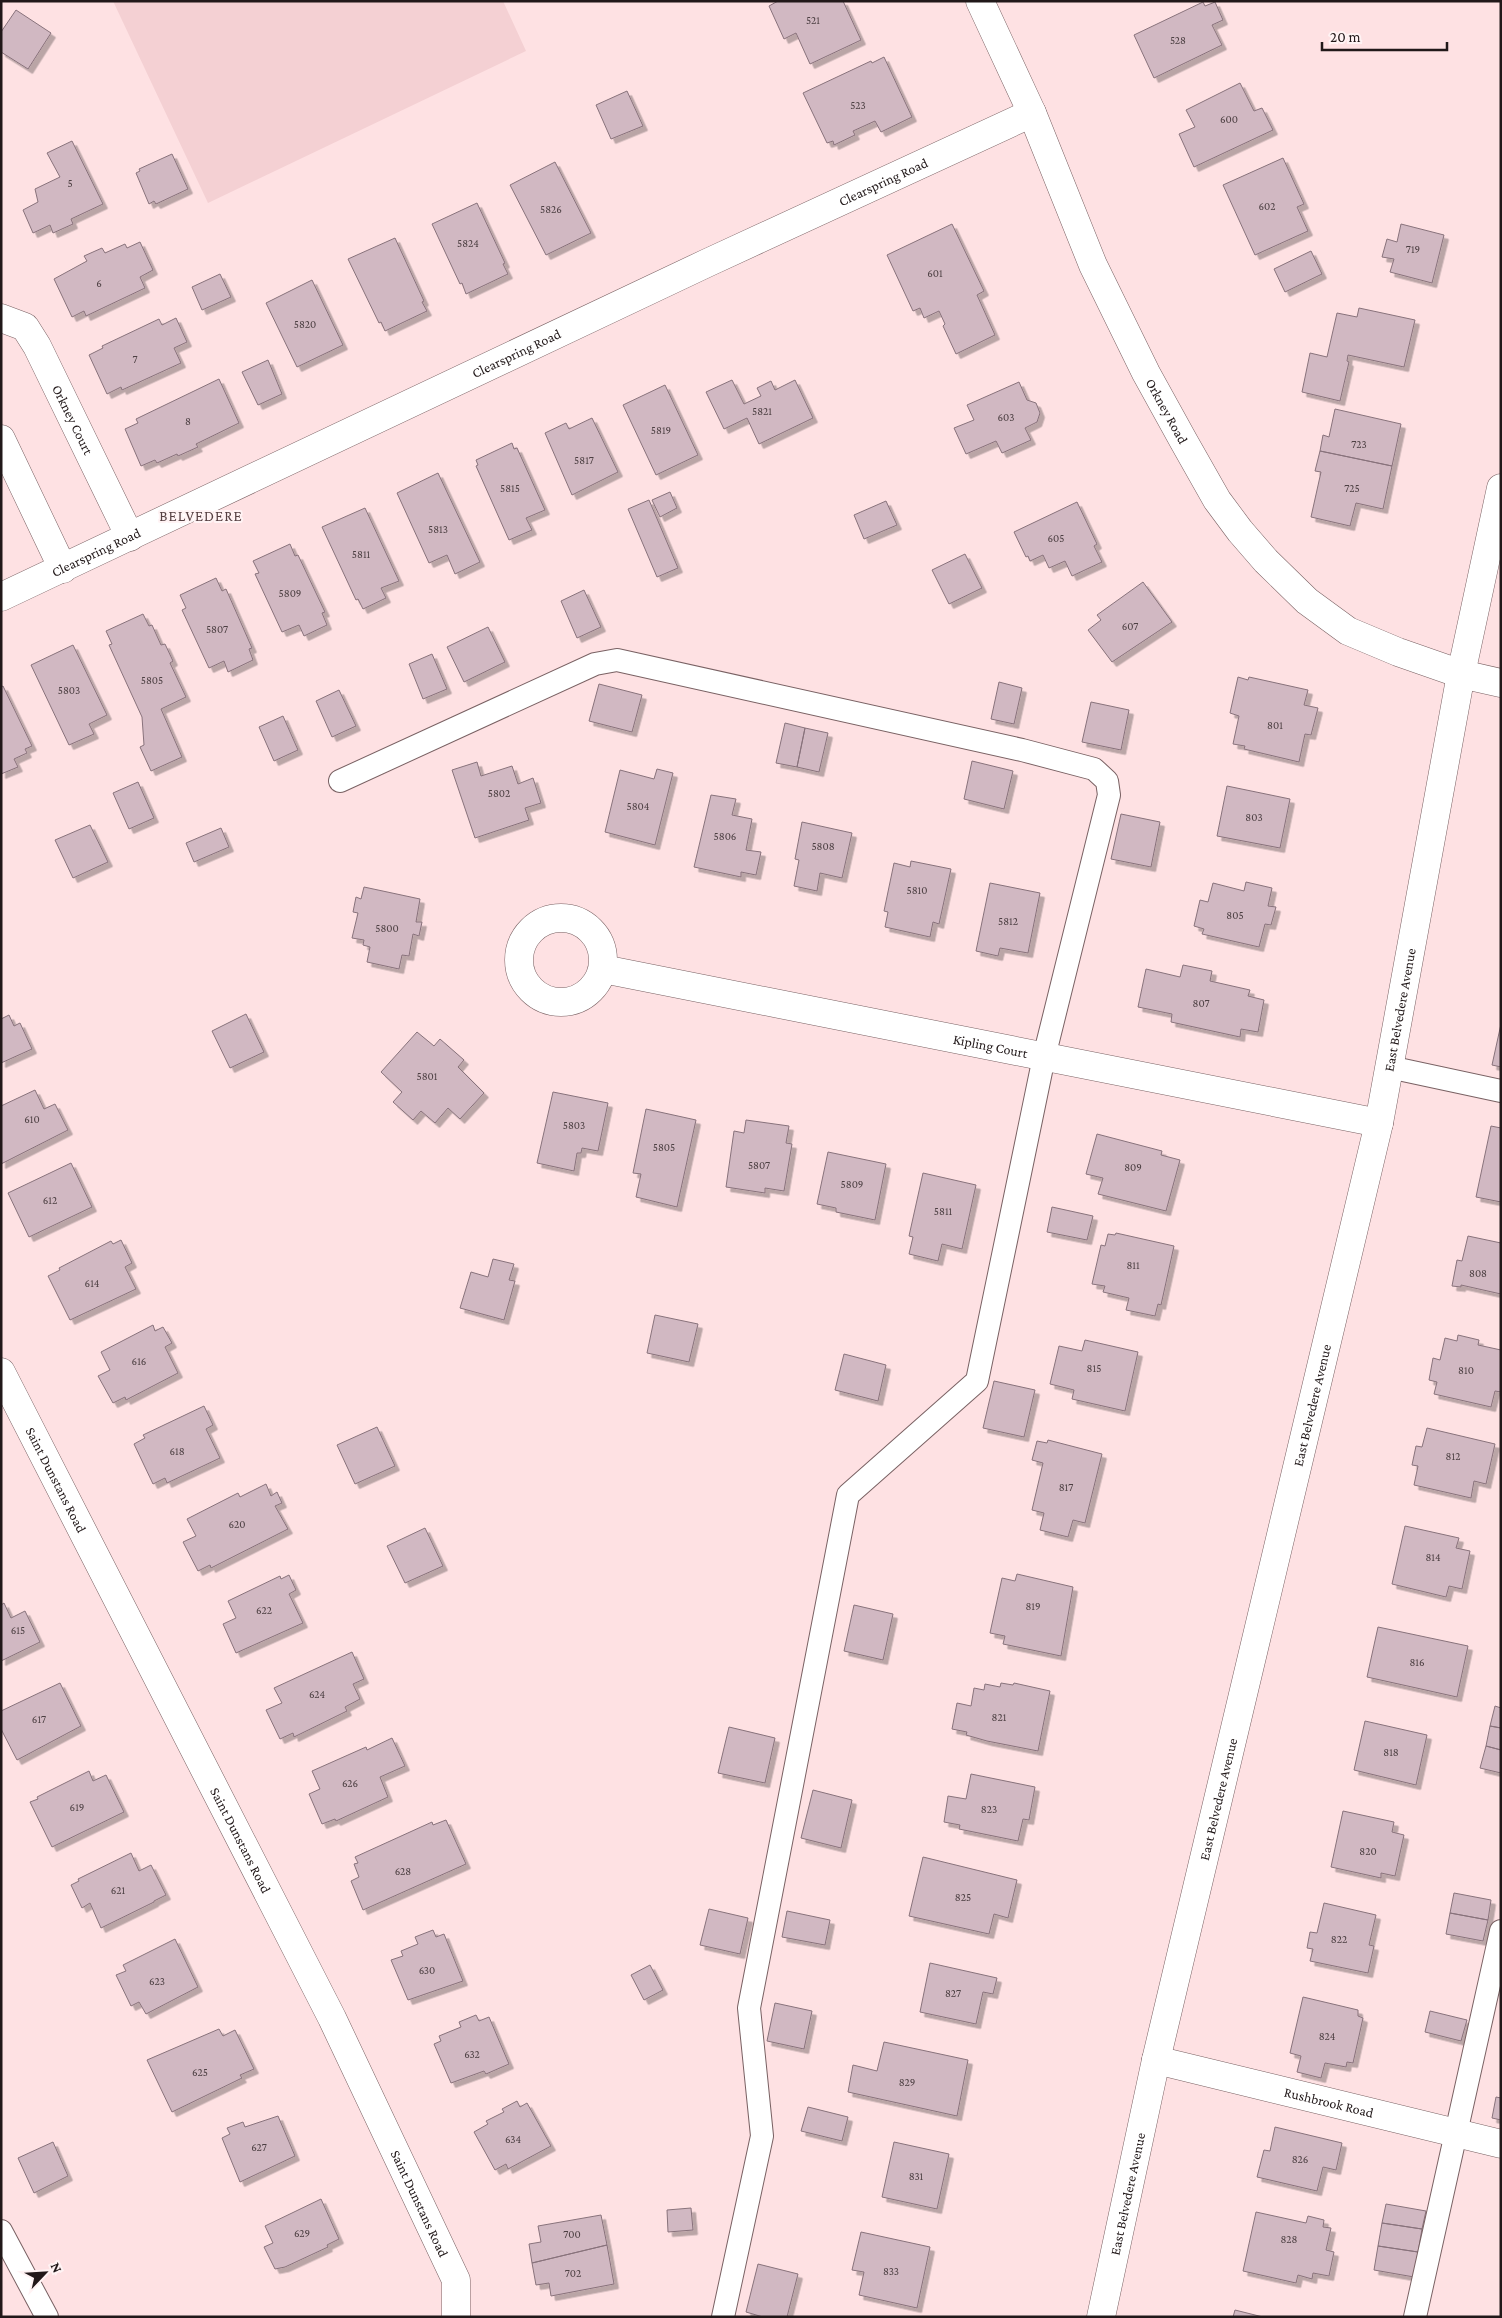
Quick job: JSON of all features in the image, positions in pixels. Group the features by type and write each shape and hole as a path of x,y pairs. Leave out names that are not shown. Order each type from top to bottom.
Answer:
{"street":[{"name":"Orkney Road","path":"980,1 1032,113 1093,265 1146,373 1217,500 1240,531 1266,561 1307,601 1348,631 1398,652 1461,674 1501,683"},
{"name":"Clearspring Road","path":"1,597 707,263 1032,113"},
{"name":"Orkney Court","path":"1,318 25,327 37,346 130,537"},
{"path":"1,439 63,569"},
{"name":"East Belvedere Avenue","path":"1100,2317 1156,2060 1379,1123 1461,674 1501,488"},
{"name":"Kipling Court","path":"603,969 1379,1123"},
{"name":"Saint Dunstans Road","path":"1,1372 332,2018 456,2280 456,2317"},
{"name":"Rushbrook Road","path":"1156,2060 1501,2144"}],"lane":[{"path":"340,781 595,664 617,660 1012,748 1094,769 1107,781 1109,795 1044,1057 976,1381 848,1495 748,2008 762,2136 724,2317"},
{"path":"1389,1067 1501,1091"},
{"path":"1415,2317 1501,1931"},
{"path":"1,2231 47,2317"}],"shaded area":[{"path":"113,1 503,1 526,51 208,203"}],"building":[{"path":"778,1 843,1 861,40 810,64 796,33 784,39 769,6"},
{"path":"1203,2 1205,6 1215,2 1223,20 1212,25 1222,45 1154,78 1134,35"},
{"path":"16,10 51,33 28,69 1,52 1,32"},
{"path":"884,57 912,117 881,132 875,121 853,131 855,135 834,145 833,141 827,143 803,93 871,61 872,63"},
{"path":"1240,83 1254,111 1262,108 1273,130 1194,167 1179,134 1195,127 1186,110"},
{"path":"627,91 643,126 611,139 596,105"},
{"path":"72,141 103,204 71,219 73,224 53,233 50,225 33,233 23,210 38,202 35,189 60,177 47,153"},
{"path":"172,154 188,189 156,204 154,201 149,204 136,173 140,171 139,169"},
{"path":"1283,158 1304,204 1297,207 1308,231 1255,255 1223,185"},
{"path":"555,162 591,233 546,255 510,185"},
{"path":"477,203 505,263 503,264 508,274 466,294 432,224"},
{"path":"952,224 984,291 977,295 995,335 956,354 943,326 945,324 939,311 924,318 920,308 913,311 887,255"},
{"path":"1401,224 1444,235 1432,283 1390,272 1394,259 1382,257 1387,239 1397,242"},
{"path":"395,238 427,311 385,331 381,322 379,323 348,259"},
{"path":"140,242 153,270 140,277 145,288 86,316 84,311 72,317 54,279 87,261 84,256 102,248 105,253 125,244 127,248"},
{"path":"1311,251 1322,274 1285,292 1274,269"},
{"path":"220,274 231,297 202,310 192,287"},
{"path":"312,280 343,345 297,367 266,303"},
{"path":"1359,308 1415,320 1404,367 1348,355 1347,361 1349,362 1340,401 1302,392 1310,353 1327,357 1337,313 1357,317"},
{"path":"176,318 187,342 174,348 181,363 122,390 121,387 107,394 89,355 103,348 102,346 159,319 162,325"},
{"path":"268,360 282,394 258,405 242,372"},
{"path":"219,379 239,423 196,444 198,447 178,456 177,454 157,463 155,460 141,466 125,429 138,423 136,419"},
{"path":"732,380 744,404 761,396 757,388 771,381 775,390 795,380 813,418 759,444 747,418 724,429 706,392"},
{"path":"1019,382 1027,400 1036,403 1040,413 1037,422 1025,428 1031,440 1002,453 996,441 966,454 954,428 974,420 967,405"},
{"path":"665,385 698,455 656,475 623,405"},
{"path":"1335,409 1401,424 1392,466 1320,451 1323,435 1329,437"},
{"path":"592,418 618,472 572,495 545,433 566,423 569,429"},
{"path":"512,443 514,449 517,448 545,510 526,518 532,530 509,540 476,466 478,465 476,460"},
{"path":"1320,451 1392,466 1383,509 1356,503 1350,526 1311,517 1321,472 1315,471"},
{"path":"438,473 480,562 455,574 447,555 429,563 397,493"},
{"path":"670,492 677,508 660,517 652,500"},
{"path":"649,500 678,568 657,577 628,509"},
{"path":"886,501 897,525 864,539 854,515"},
{"path":"1077,502 1097,544 1094,546 1102,562 1072,576 1065,561 1049,568 1043,555 1030,561 1028,556 1026,557 1014,532"},
{"path":"365,508 399,581 381,588 386,598 363,609 358,599 356,600 322,527"},
{"path":"290,544 295,556 298,555 325,612 322,613 327,625 304,636 299,625 282,632 255,574 259,573 253,561"},
{"path":"965,554 982,588 949,604 932,570"},
{"path":"216,578 222,591 226,589 252,648 249,649 253,660 228,672 224,661 209,668 182,610 186,608 180,595"},
{"path":"1143,582 1172,622 1112,662 1088,630 1101,620 1097,615"},
{"path":"584,590 601,627 577,638 561,601"},
{"path":"143,614 149,626 152,625 161,645 165,644 173,661 170,663 186,697 161,709 182,757 151,771 140,747 144,745 142,717 109,645 112,644 106,631"},
{"path":"488,627 505,662 464,682 447,647"},
{"path":"73,645 107,715 89,724 94,734 69,745 31,665"},
{"path":"432,654 447,689 423,699 409,664"},
{"path":"1238,677 1248,680 1249,677 1308,690 1304,705 1318,708 1311,735 1305,734 1299,762 1244,749 1245,746 1233,744 1239,716 1230,713"},
{"path":"999,682 1022,688 1014,724 991,719"},
{"path":"599,684 642,695 632,732 589,721"},
{"path":"3,686 32,746 25,749 27,753 14,759 18,767 1,774 1,687"},
{"path":"339,690 356,726 332,737 316,701"},
{"path":"1091,702 1129,710 1121,750 1082,742"},
{"path":"283,716 298,750 274,761 259,727"},
{"path":"785,723 805,728 797,767 776,763"},
{"path":"805,728 828,733 819,772 797,767"},
{"path":"972,761 1013,771 1004,809 964,799"},
{"path":"477,762 481,776 512,766 518,784 533,778 541,803 525,808 529,820 475,838 452,770"},
{"path":"657,769 673,773 655,845 605,832 620,770 654,779"},
{"path":"138,782 154,818 129,829 113,793"},
{"path":"1227,786 1290,799 1280,848 1217,836"},
{"path":"711,795 736,799 732,815 752,819 746,850 761,852 756,875 741,872 741,877 694,867"},
{"path":"1121,814 1160,822 1151,867 1111,859"},
{"path":"802,822 852,833 842,878 820,873 817,891 794,886 799,860 795,859"},
{"path":"90,825 108,862 73,878 55,840"},
{"path":"221,828 229,847 194,862 186,843"},
{"path":"911,861 951,869 939,924 933,922 930,937 885,927 888,912 884,911 894,863 910,867"},
{"path":"1246,882 1272,888 1268,906 1276,907 1271,925 1265,924 1259,947 1202,934 1204,929 1194,926 1200,900 1208,902 1213,883 1244,891"},
{"path":"990,883 1040,893 1028,953 1000,948 998,956 976,951"},
{"path":"364,887 420,899 416,922 422,922 419,936 413,934 409,956 402,955 399,969 367,962 370,947 363,945 364,940 352,938 358,913 353,912 356,897 361,899"},
{"path":"1183,965 1212,971 1210,981 1250,990 1248,996 1264,1000 1258,1032 1241,1029 1240,1037 1171,1022 1172,1014 1138,1007 1146,969 1180,977"},
{"path":"246,1014 264,1052 230,1068 212,1031"},
{"path":"9,1015 14,1026 20,1023 32,1049 1,1063 1,1019"},
{"path":"1501,1024 1501,1067 1492,1065"},
{"path":"417,1032 434,1046 440,1039 464,1060 458,1067 484,1093 460,1119 448,1108 435,1123 421,1111 413,1120 393,1102 402,1092 381,1072"},
{"path":"35,1090 44,1109 55,1104 68,1130 1,1164 1,1106"},
{"path":"553,1092 608,1103 598,1151 582,1148 581,1153 577,1153 574,1171 537,1163"},
{"path":"646,1109 696,1120 677,1207 636,1197 641,1174 633,1173"},
{"path":"746,1120 789,1126 786,1143 792,1144 784,1191 765,1188 765,1193 726,1187 734,1131 744,1133"},
{"path":"1491,1126 1501,1128 1501,1202 1476,1197"},
{"path":"1097,1134 1162,1151 1161,1155 1180,1160 1166,1211 1098,1194 1103,1178 1086,1174"},
{"path":"828,1152 886,1164 875,1220 836,1212 836,1208 817,1204"},
{"path":"71,1163 92,1207 29,1237 8,1193"},
{"path":"923,1173 976,1185 962,1249 942,1244 938,1261 909,1254 913,1237 909,1236"},
{"path":"1052,1207 1093,1216 1087,1240 1047,1232"},
{"path":"1116,1233 1174,1246 1161,1305 1158,1304 1155,1316 1126,1310 1129,1298 1103,1292 1105,1286 1092,1284 1101,1245 1105,1246 1108,1234 1115,1235"},
{"path":"1468,1236 1501,1243 1501,1294 1461,1285 1461,1287 1452,1286 1457,1260 1462,1261"},
{"path":"121,1240 132,1263 125,1267 136,1289 70,1320 48,1276 60,1270 59,1268 111,1241 113,1244"},
{"path":"493,1259 514,1264 509,1280 515,1281 504,1320 460,1308 471,1272 488,1277"},
{"path":"655,1315 698,1324 689,1362 647,1353"},
{"path":"153,1325 155,1331 163,1327 172,1343 165,1347 178,1373 126,1400 125,1397 113,1403 98,1376 110,1370 101,1352"},
{"path":"1458,1335 1479,1340 1478,1345 1501,1350 1501,1392 1495,1391 1491,1407 1434,1394 1437,1382 1429,1380 1433,1358 1440,1360 1445,1338 1457,1341"},
{"path":"1085,1340 1138,1352 1125,1411 1072,1399 1074,1390 1050,1384 1059,1346 1082,1351"},
{"path":"844,1354 886,1365 878,1401 835,1390"},
{"path":"994,1381 1035,1390 1024,1437 983,1428"},
{"path":"204,1406 213,1425 206,1429 220,1458 167,1483 165,1478 153,1484 134,1444 145,1438 143,1435"},
{"path":"377,1427 395,1466 355,1484 337,1445"},
{"path":"1427,1428 1495,1444 1486,1484 1474,1481 1471,1498 1414,1485 1418,1466 1412,1465 1416,1446 1422,1447"},
{"path":"1048,1440 1102,1454 1085,1523 1073,1520 1068,1537 1040,1530 1044,1513 1032,1510 1043,1463 1032,1460 1037,1441 1047,1443"},
{"path":"266,1484 271,1496 277,1492 282,1503 275,1506 288,1529 211,1568 210,1565 198,1571 183,1542 196,1536 187,1519 238,1493 240,1497"},
{"path":"1405,1526 1459,1538 1456,1548 1470,1551 1462,1589 1449,1586 1446,1597 1392,1584"},
{"path":"425,1528 443,1566 405,1583 387,1546"},
{"path":"1017,1574 1073,1587 1061,1656 1003,1644 1005,1636 990,1633 1002,1578 1015,1581"},
{"path":"289,1575 296,1590 289,1594 303,1623 236,1653 223,1624 236,1618 228,1601 280,1576 281,1579"},
{"path":"4,1603 11,1618 25,1611 40,1642 1,1661 1,1605"},
{"path":"854,1605 893,1614 883,1660 844,1651"},
{"path":"1378,1627 1468,1646 1457,1697 1367,1677"},
{"path":"352,1652 364,1679 353,1684 360,1699 345,1707 347,1711 294,1737 293,1733 280,1739 266,1710 282,1703 274,1688"},
{"path":"60,1683 81,1726 17,1760 1,1729 1,1711"},
{"path":"1001,1683 1013,1685 1014,1683 1050,1691 1038,1751 987,1741 966,1735 967,1732 952,1729 957,1703 971,1706 974,1688 984,1690 985,1684 1000,1687"},
{"path":"1495,1706 1501,1708 1501,1728 1490,1726"},
{"path":"1365,1721 1427,1735 1416,1785 1354,1770"},
{"path":"1490,1726 1501,1728 1501,1750 1486,1746"},
{"path":"729,1727 775,1738 765,1783 718,1773"},
{"path":"392,1738 405,1766 380,1777 388,1797 336,1821 335,1819 322,1824 309,1794 320,1789 312,1771 366,1747 367,1750"},
{"path":"1486,1746 1501,1750 1501,1773 1480,1768"},
{"path":"89,1771 93,1781 106,1775 124,1812 52,1847 30,1802"},
{"path":"971,1774 1035,1787 1029,1820 1023,1819 1018,1841 959,1829 960,1825 944,1822 948,1796 966,1799"},
{"path":"813,1790 852,1800 841,1848 801,1838"},
{"path":"1343,1811 1394,1822 1392,1832 1404,1835 1395,1876 1381,1873 1381,1878 1331,1867"},
{"path":"446,1820 466,1864 363,1910 351,1881 359,1877 354,1864 358,1863 355,1857 432,1822 433,1825"},
{"path":"131,1853 139,1871 151,1865 166,1895 101,1928 90,1903 82,1908 71,1885 79,1881 78,1879"},
{"path":"923,1857 1017,1880 1008,1918 994,1914 989,1934 909,1916"},
{"path":"1454,1893 1491,1900 1488,1920 1450,1913"},
{"path":"1324,1903 1376,1915 1369,1945 1374,1946 1368,1973 1310,1961 1313,1949 1307,1948 1310,1932 1317,1933"},
{"path":"709,1909 748,1918 740,1954 700,1945"},
{"path":"787,1911 830,1920 825,1945 782,1937"},
{"path":"1450,1913 1488,1920 1483,1941 1446,1934"},
{"path":"433,1930 436,1937 444,1934 463,1981 408,2000 391,1960 403,1956 401,1951 418,1944 415,1937"},
{"path":"175,1939 198,1987 146,2014 139,2002 131,2006 116,1975 126,1971 123,1965"},
{"path":"930,1963 997,1978 993,1994 983,1992 976,2024 920,2012"},
{"path":"650,1965 663,1990 644,2000 631,1975"},
{"path":"1303,1997 1358,2010 1358,2016 1363,2018 1353,2063 1347,2062 1346,2067 1325,2063 1321,2078 1297,2072 1301,2056 1290,2053"},
{"path":"775,2003 812,2011 804,2049 767,2041"},
{"path":"1430,2011 1467,2020 1461,2041 1425,2032"},
{"path":"476,2015 479,2021 489,2017 509,2064 486,2074 484,2071 451,2083 434,2044 441,2041 439,2036 461,2027 459,2022"},
{"path":"219,2029 223,2036 235,2030 254,2069 240,2075 242,2078 172,2112 147,2060"},
{"path":"884,2042 968,2060 957,2116 848,2092 853,2065 877,2071"},
{"path":"1496,2097 1501,2098 1501,2120 1492,2118"},
{"path":"517,2101 520,2107 527,2103 551,2146 508,2169 506,2164 495,2170 474,2132 488,2124 486,2121 504,2112 502,2109"},
{"path":"808,2107 848,2117 842,2141 801,2131"},
{"path":"278,2116 295,2156 240,2182 222,2138 230,2134 227,2128 243,2122 245,2127"},
{"path":"1275,2127 1342,2143 1336,2170 1323,2167 1317,2191 1257,2177 1264,2150 1270,2151"},
{"path":"53,2142 68,2176 34,2193 18,2158"},
{"path":"894,2142 949,2154 937,2209 882,2197"},
{"path":"321,2199 339,2239 327,2245 328,2247 285,2267 275,2269 264,2247 273,2243 265,2226"},
{"path":"1386,2204 1426,2211 1422,2229 1382,2223"},
{"path":"691,2208 693,2230 668,2232 667,2210"},
{"path":"1256,2212 1306,2223 1308,2216 1324,2220 1323,2227 1331,2228 1326,2250 1334,2252 1329,2276 1313,2273 1312,2279 1298,2275 1296,2283 1243,2271"},
{"path":"601,2215 607,2245 532,2263 529,2244 541,2242 538,2226"},
{"path":"1382,2223 1422,2229 1418,2252 1378,2246"},
{"path":"861,2232 930,2247 917,2308 859,2295 864,2272 852,2270"},
{"path":"607,2245 614,2284 551,2296 549,2283 536,2285 532,2263"},
{"path":"1378,2246 1418,2252 1414,2277 1374,2270"},
{"path":"758,2264 798,2274 787,2317 763,2317 746,2312"},
{"path":"1235,2310 1263,2317 1233,2317"}],"district":[{"name":"BELVEDERE","path":"201,516"}]}
